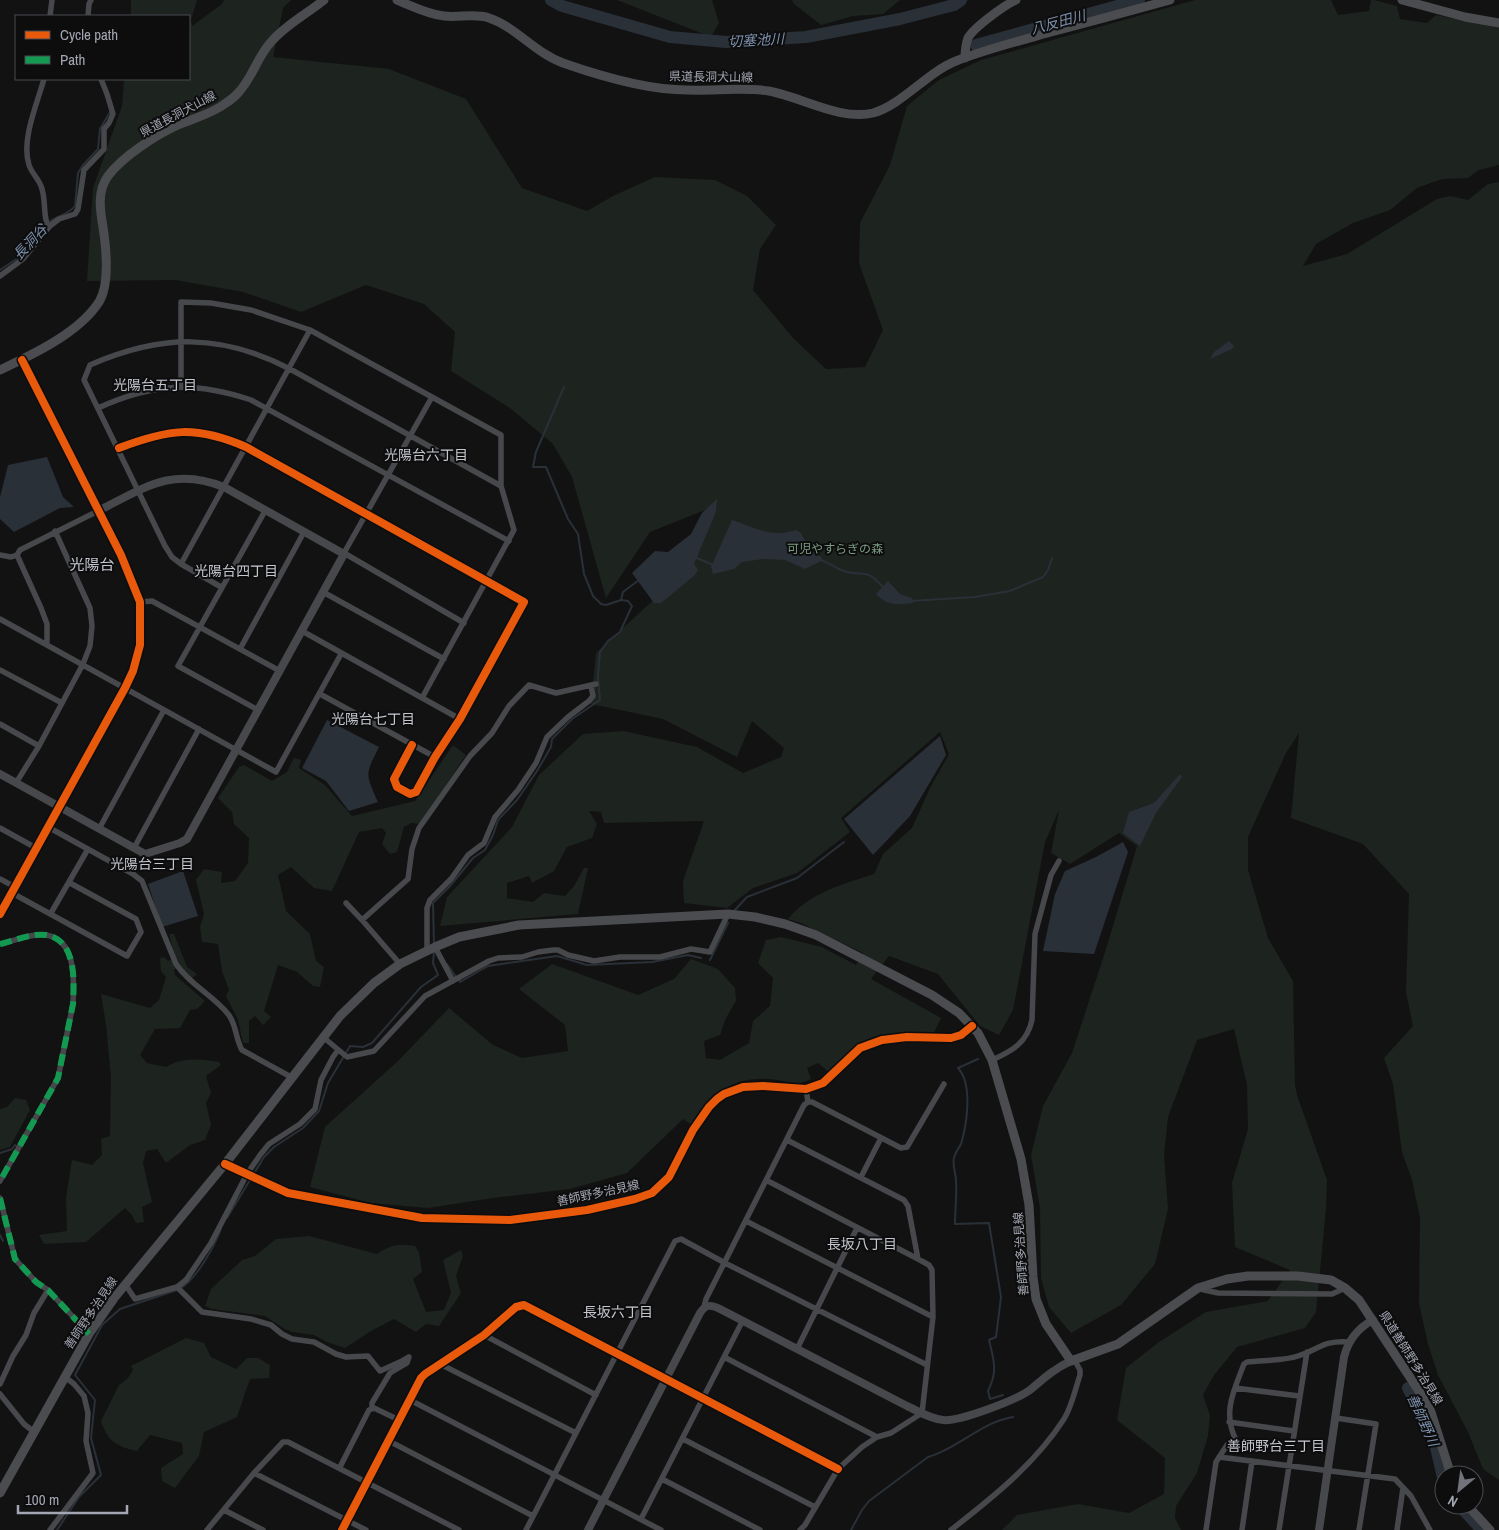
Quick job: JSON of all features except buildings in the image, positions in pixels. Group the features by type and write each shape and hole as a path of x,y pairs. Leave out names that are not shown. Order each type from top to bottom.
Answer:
{"main road":[{"name":"県道長洞犬山線","path":"0,370 22,360 82,322 99,302 105,282 106,256 100,199 104,183 109,175 120,163 165,132 213,111 237,94 244,87 270,43 324,0"},
{"name":"県道長洞犬山線","path":"397,0 438,15 490,18 555,60 606,76 670,89 749,88 769,91 844,113 855,114 872,113 881,110 899,99 931,74 965,58 1014,42 1170,0"},
{"path":"965,58 968,38 972,33 1001,9 1016,0"},
{"path":"1402,0 1465,17 1499,23"},
{"name":"善師野多治見線","path":"0,1493 89,1334 125,1284 225,1164 340,1016 374,983 400,964 459,937 476,932 519,925 728,914 755,917 785,924 816,935 932,995 959,1013 972,1026 992,1060 1021,1159 1030,1206 1033,1277 1036,1299 1046,1324 1072,1360"},
{"name":"県道善師野多治見線","path":"1198,1288 1226,1279 1248,1276 1319,1278 1331,1280 1345,1288 1359,1300 1373,1320 1431,1412 1448,1465"},
{"path":"1072,1360 1118,1344 1198,1288"},
{"path":"1476,1515 1490,1530"}],"street":[{"path":"50,15 52,0"},
{"path":"88,15 91,0"},
{"path":"44,80 28,136 27,148 30,167 42,188 45,220 48,227"},
{"path":"0,276 23,259 48,227 59,219 75,214 78,209 84,170 104,148 104,129 113,114 100,80"},
{"path":"182,386 181,302 211,303 250,310 310,330 501,435 501,486 514,530 422,698"},
{"path":"181,564 310,330"},
{"path":"221,588 181,564 172,557 165,546 119,448 84,380 90,365 114,354 146,346 182,341 238,348 267,357 290,369 501,486"},
{"path":"0,914 125,688 140,645 140,602 121,555 22,360"},
{"path":"98,408 116,400 159,388 182,386 225,391 251,400 509,541"},
{"path":"0,774 145,854 187,839 432,397"},
{"path":"119,448 149,436 171,432 204,432 229,440 246,447 524,602 460,719 435,757 416,792 410,794 397,787 394,779 412,745"},
{"path":"0,555 11,557 17,555 20,550 55,532 168,479 185,478 209,481 224,487 344,553 464,624"},
{"path":"258,710 178,666 265,511"},
{"path":"16,783 39,746 83,664 90,646 92,626 90,608 55,532"},
{"path":"240,649 304,532"},
{"path":"17,555 47,624 46,644"},
{"path":"323,592 444,660"},
{"path":"140,602 152,601 280,671"},
{"path":"0,619 276,772 341,654"},
{"path":"302,631 460,719"},
{"path":"0,670 62,703"},
{"path":"362,920 408,880 412,849 420,828 470,756 492,733 509,706 528,685 556,693 594,685 593,696 589,701 568,717 547,737 536,762 518,790 495,818 484,843 468,855 450,879 430,900 427,908 433,950 453,980"},
{"path":"320,694 435,757"},
{"path":"99,829 164,710"},
{"path":"0,724 39,746"},
{"path":"134,848 199,729"},
{"path":"48,827 133,874 142,881 176,964 183,975 227,1012 235,1024 242,1050 291,1077"},
{"path":"0,828 36,848"},
{"path":"51,913 88,849"},
{"path":"992,1060 1019,1046 1030,1029 1032,1020 1035,934 1051,875 1059,861"},
{"path":"0,879 13,890 127,956 141,932 136,919 70,883"},
{"path":"346,903 400,964"},
{"path":"323,1037 347,1057 374,1051 425,996 490,961 522,957 552,950 558,950 568,955 594,961 620,957 660,958 691,949 710,952 728,914"},
{"path":"0,944 35,935 46,935 56,938 67,950 72,960 73,1004 58,1078 19,1144 0,1181"},
{"path":"808,1102 806,1089 823,1082 860,1048 882,1040 907,1037 951,1038 961,1035 972,1026"},
{"path":"125,1284 135,1299 177,1287 186,1280 208,1249 247,1174 269,1144 300,1124 312,1113 322,1080 332,1057 340,1051"},
{"path":"808,1102 812,1102 900,1148 907,1147 944,1084"},
{"name":"善師野多治見線","path":"225,1164 288,1193 422,1218 510,1220 587,1210 635,1199 652,1193 669,1177 693,1130 710,1107 724,1094 743,1088 763,1086 806,1089"},
{"path":"588,1530 704,1307 706,1299 804,1105 808,1102"},
{"path":"861,1178 881,1138"},
{"path":"787,1140 904,1200 908,1206 918,1259"},
{"path":"766,1180 929,1265 932,1270 933,1317 922,1413"},
{"path":"0,1198 15,1259 36,1282 48,1290 89,1334"},
{"path":"746,1221 933,1317"},
{"path":"797,1349 857,1228"},
{"path":"526,1530 618,1355 675,1241 681,1239 927,1365"},
{"path":"177,1287 202,1312 251,1319 271,1325 292,1339 314,1342 336,1354 346,1357 368,1356 380,1371 409,1356 407,1363 390,1373 372,1403 372,1409"},
{"path":"1198,1288 1218,1294 1332,1294 1345,1288"},
{"path":"0,1384 12,1356 26,1334 34,1314 48,1290"},
{"path":"704,1307 712,1305 938,1420 946,1420 1001,1404 1020,1396 1060,1366 1072,1360 1080,1370 1080,1375 1064,1418 1026,1465 1006,1486 951,1530"},
{"path":"342,1530 425,1374 484,1336 516,1307 524,1306 838,1469"},
{"path":"641,1519 743,1320"},
{"path":"1319,1530 1344,1357 1353,1336 1373,1320"},
{"path":"484,1336 596,1395"},
{"path":"1206,1530 1216,1462 1227,1445 1236,1440 1229,1428 1230,1408 1244,1364 1297,1356 1322,1344 1337,1341 1349,1342"},
{"path":"1280,1530 1307,1352"},
{"path":"724,1357 877,1437"},
{"path":"440,1364 576,1433"},
{"path":"50,1530 93,1473 86,1441 88,1413 84,1396 65,1377"},
{"path":"1235,1388 1299,1396"},
{"path":"0,1394 24,1424 34,1432"},
{"path":"410,1400 641,1519 649,1527 661,1530"},
{"path":"340,1467 369,1410 374,1408 399,1420"},
{"path":"800,1530 805,1526 838,1469 862,1447 877,1437 891,1433 922,1413"},
{"path":"1336,1418 1376,1424 1359,1530"},
{"path":"1229,1422 1294,1431"},
{"path":"683,1439 815,1507"},
{"path":"389,1441 534,1516"},
{"path":"207,1530 283,1442 288,1442 340,1467 459,1530"},
{"path":"1219,1457 1395,1479 1411,1496 1430,1530"},
{"path":"1242,1530 1252,1461"},
{"path":"254,1474 366,1530"},
{"path":"662,1479 760,1530"},
{"path":"1397,1530 1403,1488"},
{"path":"224,1510 263,1530"}],"green space":[{"name":"可児やすらぎの森","path":"131,0 197,0 191,20 192,26 222,4 224,0 291,0 283,8 273,57 389,69 466,99 522,188 587,211 613,196 655,177 715,180 747,196 776,225 760,249 753,290 794,339 826,369 865,367 883,330 859,263 860,223 890,165 907,106 939,80 981,60 1195,0 1331,0 1338,15 1369,11 1371,0 1374,0 1397,6 1400,19 1427,23 1436,15 1499,28 1499,165 1479,170 1468,178 1442,179 1417,188 1390,210 1353,223 1316,244 1303,266 1347,254 1437,199 1450,196 1468,200 1488,184 1499,182 1499,1480 1484,1470 1484,1465 1481,1465 1468,1432 1438,1375 1428,1344 1419,1303 1420,1218 1412,1180 1402,1152 1393,1084 1384,1058 1413,1026 1406,992 1409,894 1363,844 1291,818 1299,733 1286,753 1248,837 1248,870 1268,938 1293,981 1295,1085 1327,1180 1316,1312 1305,1328 1237,1347 1214,1375 1203,1395 1210,1416 1208,1436 1197,1473 1176,1506 1175,1518 1181,1530 1002,1530 1017,1515 1078,1504 1129,1513 1164,1494 1165,1458 1117,1420 1126,1368 1159,1342 1206,1312 1268,1301 1290,1270 1235,1247 1232,1183 1248,1129 1247,1085 1234,1029 1197,1040 1168,1117 1164,1155 1168,1209 1155,1264 1121,1305 1071,1333 1049,1307 1041,1278 1040,1208 1031,1155 1043,1106 1072,1053 1137,846 1119,833 1070,864 1051,853 1059,810 1045,842 1013,1010 999,1035 980,1026 938,974 889,956 871,979 941,1018 933,1035 894,1034 865,1040 846,1054 829,1072 818,1063 807,1068 811,1079 803,1082 795,1083 763,1079 738,1083 718,1094 700,1113 692,1125 683,1119 627,1173 570,1189 428,1208 371,1203 310,1187 325,1127 398,1061 449,1008 493,1045 522,1058 568,1051 565,1025 519,989 552,964 638,995 674,979 691,959 718,969 735,988 736,1001 726,1018 720,1035 704,1041 706,1058 720,1060 749,1043 753,1021 770,1006 773,978 758,963 766,940 781,937 822,947 856,965 863,953 801,923 788,919 806,902 827,890 874,874 883,854 912,828 930,788 949,754 940,732 841,818 850,832 797,873 753,888 727,908 684,903 683,881 704,821 604,823 601,812 589,811 597,824 592,838 567,847 554,871 532,883 529,876 507,883 507,898 533,902 544,893 565,896 574,886 584,868 588,868 578,914 440,926 447,897 512,827 539,775 583,734 623,731 697,747 743,773 781,757 784,748 752,721 737,757 663,719 591,704 596,653 688,568 699,518 705,510 650,532 606,598 572,477 553,444 510,408 451,371 455,332 424,304 366,285 301,312 243,292 175,280 87,281 93,188 122,106 124,80 190,80 190,15 131,15"},
{"path":"617,0 712,0 719,23 711,37"},
{"path":"792,0 900,0 883,14 853,16 821,25 794,4"},
{"path":"453,745 466,755 420,824 411,823 404,827 397,852 390,854 382,844 386,833 382,828 359,832 332,891 314,888 291,867 278,875 286,911 310,934 316,961 324,967 320,987 313,986 297,972 278,965 264,1011 271,1017 263,1025 255,1016 249,1021 249,1043 243,1043 238,1020 226,996 229,990 222,971 218,944 202,942 200,927 204,914 196,880 204,869 222,872 221,883 235,881 248,863 249,838 234,824 232,812 218,798 239,767 244,765 272,781 287,772 294,758 301,760 299,768 325,785 352,816 415,801"},
{"path":"169,934 174,934 187,967 197,974 191,979 179,967 174,970 175,975 205,1001 197,1009 190,1010 180,1028 155,1029 140,1055 147,1063 166,1067 185,1060 219,1062 221,1065 206,1076 211,1093 206,1103 211,1125 205,1140 190,1145 166,1163 157,1149 146,1151 143,1163 152,1202 142,1207 144,1222 136,1223 132,1215 125,1208 86,1242 44,1244 39,1235 67,1231 66,1197 72,1160 92,1165 102,1155 101,1139 110,1136 111,1077 101,994 150,1008 159,1000 166,977 161,971 160,958 164,957 168,961 175,958"},
{"path":"15,1098 26,1100 30,1110 10,1147 0,1150 0,1109 7,1107"},
{"path":"309,1236 377,1254 386,1248 395,1246 415,1246 419,1252 422,1272 413,1279 426,1312 444,1310 451,1293 443,1260 461,1250 463,1256 456,1276 461,1293 439,1326 426,1324 416,1332 394,1319 345,1348 314,1335 292,1332 265,1316 212,1309 205,1306 211,1289 242,1260 255,1256 276,1239"},
{"path":"186,1338 204,1343 211,1357 236,1369 247,1358 258,1358 270,1365 269,1378 250,1379 237,1417 204,1432 199,1456 175,1488 162,1481 161,1468 183,1454 182,1443 150,1435 137,1451 114,1442 107,1434 101,1421 119,1385 128,1378 133,1370 131,1366"}],"shaded area":[{"path":"1229,341 1234,346 1232,349 1210,359 1214,352"},
{"path":"47,457 63,497 74,507 60,508 14,532 0,519 0,497 8,465"},
{"path":"717,499 716,512 694,564 698,570 695,575 661,603 654,603 632,573 655,551 668,552 691,534 702,513"},
{"path":"732,520 756,529 771,532 779,533 796,530 801,533 810,550 823,560 805,569 785,560 763,559 742,562 734,569 713,574 711,567"},
{"path":"888,581 900,594 912,598 913,603 893,604 880,598 876,594"},
{"path":"327,720 379,747 368,774 378,802 349,811 326,781 302,768"},
{"path":"940,736 946,755 910,816 873,855 844,819"},
{"path":"1180,774 1182,777 1156,813 1140,846 1123,833 1129,812 1154,803"},
{"path":"1123,842 1128,852 1094,954 1043,951 1055,894 1065,871"},
{"path":"183,871 198,916 162,927 148,884"}],"waterway":[{"name":"切塞池川","path":"551,0 562,6 670,37 726,42 806,37 900,19 954,5 961,0"},
{"name":"八反田川","path":"976,45 1139,0"},
{"name":"長洞谷","path":"49,222 70,211 75,206 78,173 98,149 100,129 110,112"},
{"name":"長洞谷","path":"0,270 18,258 45,224"},
{"path":"434,944 433,903 473,858 485,850 498,820 517,800 537,771 551,747 552,739 572,719 600,700 598,676 600,652 608,641 620,632 632,606 628,601 621,600 606,605 601,604 593,596 584,574 578,534 568,519 546,467 533,467 536,452 564,387"},
{"path":"694,559 697,558 713,565"},
{"path":"910,601 975,597 1010,591 1043,577 1048,570 1052,558"},
{"path":"821,560 844,571 870,575 883,587"},
{"path":"621,600 623,592 639,580"},
{"path":"734,911 747,897 797,878 844,842"},
{"path":"710,960 728,923"},
{"path":"227,1218 264,1157 274,1147 303,1128 319,1111 328,1083 350,1046 363,1047 372,1043 421,987 438,975 433,963 434,951"},
{"path":"459,980 460,982 488,966 557,956 587,965 652,962 688,955 701,958"},
{"path":"447,964 456,977"},
{"path":"978,1059 958,1068 966,1084 967,1115 961,1144 954,1160 956,1178 955,1224 989,1223 1001,1297 996,1337 989,1340 994,1360 994,1372 988,1391 990,1399 1003,1395"},
{"path":"0,1153 12,1149 15,1145 18,1147"},
{"path":"181,1288 199,1270 221,1229"},
{"path":"0,1235 3,1241"},
{"path":"57,1530 79,1497 101,1475 91,1438 95,1400 75,1375 102,1325 120,1309 177,1290"},
{"name":"善師野川","path":"1408,1388 1434,1439 1440,1465"},
{"path":"851,1530 869,1501 928,1457 950,1448 980,1429 1013,1417"},
{"name":"善師野川","path":"1468,1515 1482,1530"}],"marked path":[{"path":"0,944 34,935 46,935 56,938 63,945 72,963 74,984 73,1004 58,1078 0,1181"},
{"path":"0,1198 15,1259 36,1282 48,1290 89,1334"}],"cycle path":[{"path":"0,914 125,688 133,671 140,645 140,602 121,555 22,360"},
{"path":"119,448 153,437 182,432 212,435 228,440 246,447 524,602 460,719 435,757 416,792 410,794 397,787 394,779 412,745"},
{"path":"225,1164 288,1193 422,1218 510,1220 587,1210 635,1199 652,1193 669,1177 693,1130 709,1107 724,1094 743,1087 763,1086 806,1089 823,1083 860,1048 882,1040 907,1037 951,1038 961,1035 972,1026"},
{"path":"342,1530 421,1378 484,1335 516,1307 524,1305 838,1469"}],"district":[{"name":"光陽台五丁目","path":"155,385"},
{"name":"光陽台六丁目","path":"426,455"},
{"name":"光陽台","path":"92,565"},
{"name":"光陽台四丁目","path":"236,571"},
{"name":"光陽台七丁目","path":"373,719"},
{"name":"光陽台三丁目","path":"152,864"},
{"name":"長坂八丁目","path":"862,1244"},
{"name":"長坂六丁目","path":"618,1312"},
{"name":"善師野台三丁目","path":"1276,1446"}]}
